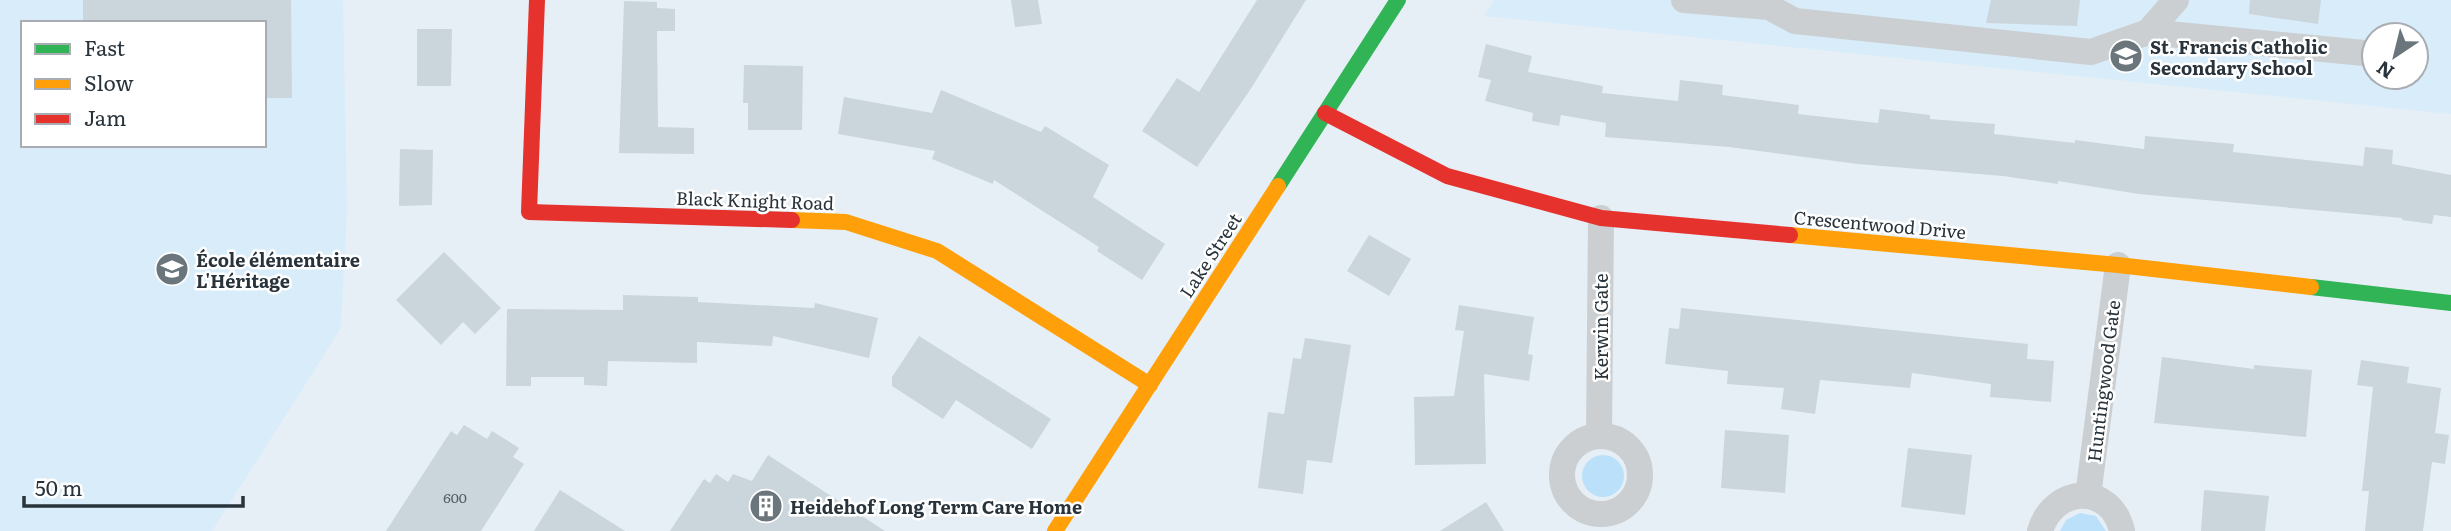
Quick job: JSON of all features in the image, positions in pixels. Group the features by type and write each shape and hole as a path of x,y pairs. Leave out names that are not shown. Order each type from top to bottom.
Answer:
{"street":[{"name":"Black Knight Road","path":"537,0 529,212 846,222 937,251 1150,385"},
{"name":"Lake Street","path":"1055,531 1398,0"},
{"path":"1684,0 1769,4 1795,21 2091,52 2148,32 2360,53"},
{"path":"2148,32 2176,0"},
{"name":"Crescentwood Drive","path":"1325,113 1447,176 1601,218 2118,265 2451,303"},
{"name":"Kerwin Gate","path":"1599,436 1601,218"},
{"name":"Huntingwood Gate","path":"2088,496 2118,265"},
{"path":"2040,531 2052,508 2062,500 2088,496 2101,500 2112,509 2122,531"}],"shaded area":[{"name":"École élémentaire L'Héritage","path":"0,0 343,0 347,209 341,328 212,531 0,531"},
{"name":"St. Francis Catholic Secondary School","path":"1494,0 2451,0 2451,114 1484,16"},
{"path":"1603,455 1618,461 1624,476 1618,491 1603,497 1588,491 1582,476 1588,461"},
{"path":"2080,513 2096,516 2106,531 2060,531 2066,520"}],"building":[{"path":"83,0 291,0 292,98 266,98 266,21 83,21"},
{"path":"1011,0 1038,0 1042,24 1015,27"},
{"path":"1257,0 1306,0 1250,90 1197,167 1142,131 1177,78 1199,92"},
{"path":"1991,0 2080,0 2077,26 1986,23"},
{"path":"2250,0 2321,0 2318,24 2249,14"},
{"path":"624,1 657,2 657,8 675,9 675,31 657,31 658,127 694,128 694,154 619,153"},
{"path":"417,29 452,29 451,86 417,86"},
{"path":"1486,44 1532,56 1528,72 1603,86 1602,93 1678,101 1680,80 1723,85 1722,95 1799,105 1798,114 1878,123 1880,109 1930,115 1930,119 1995,124 1994,134 2075,143 2075,140 2144,149 2145,136 2234,144 2233,152 2363,166 2365,147 2393,150 2392,164 2451,175 2451,217 2434,215 2432,224 2402,218 2139,194 2058,181 2058,184 2003,176 1858,164 1729,147 1605,137 1606,123 1561,115 1559,126 1532,121 1533,113 1485,101 1491,80 1478,77"},
{"path":"744,65 803,66 802,130 748,130 748,103 743,103"},
{"path":"941,90 1041,132 1045,126 1109,165 1093,197 1165,244 1142,280 1097,251 1099,247 994,180 993,184 932,159 935,151 838,134 844,97 932,113"},
{"path":"400,149 433,150 432,205 399,206"},
{"path":"1369,235 1411,259 1389,296 1347,271"},
{"path":"444,252 501,308 475,334 463,322 441,345 396,300"},
{"path":"623,295 698,297 698,302 814,308 815,303 878,318 869,358 773,336 772,346 697,342 697,363 608,361 607,386 584,385 584,377 531,377 531,386 506,386 507,309 623,310"},
{"path":"1459,305 1534,317 1528,354 1533,355 1529,381 1484,374 1486,464 1415,465 1414,397 1454,396 1464,331 1455,330"},
{"path":"1681,308 2028,344 2027,359 2054,361 2051,402 1990,397 1991,384 1912,373 1910,388 1820,380 1815,414 1781,409 1784,388 1727,384 1728,371 1665,364 1669,328 1679,329"},
{"path":"919,336 1051,419 1032,449 956,400 943,419 892,386 892,377"},
{"path":"1305,338 1351,345 1332,463 1307,460 1303,494 1258,488 1268,412 1284,414 1293,358 1301,359"},
{"path":"2162,357 2254,369 2254,365 2312,370 2306,437 2154,423"},
{"path":"2361,360 2409,367 2407,383 2441,388 2435,433 2449,435 2445,464 2432,462 2423,531 2365,531 2369,491 2362,491 2373,387 2357,385"},
{"path":"464,425 487,439 492,431 519,448 513,457 524,464 481,531 386,531 451,431 457,435"},
{"path":"1725,430 1789,435 1785,493 1721,488"},
{"path":"1908,448 1972,455 1965,515 1901,507"},
{"name":"Heidehof Long Term Care Home","path":"768,455 885,531 670,531 704,479 710,483 716,474 728,482 733,474 752,481"},
{"path":"560,490 625,531 534,531"},
{"path":"2204,490 2269,496 2265,531 2201,531"},
{"path":"1486,502 1504,531 1440,531"}],"traffic: fast":[{"path":"1278,186 1398,0"},
{"path":"2311,287 2451,303"}],"traffic: slow":[{"path":"1055,531 1278,186"},
{"path":"792,220 846,222 937,251 1150,385"},
{"path":"1790,235 2118,265 2311,287"}],"traffic: jam":[{"path":"537,0 529,212 792,220"},
{"path":"1325,113 1447,176 1601,218 1790,235"}],"place":[{"name":"St. Francis Catholic Secondary School","path":"2126,56"},
{"name":"École élémentaire L'Héritage","path":"172,269"},
{"name":"Heidehof Long Term Care Home","path":"766,506"}]}
